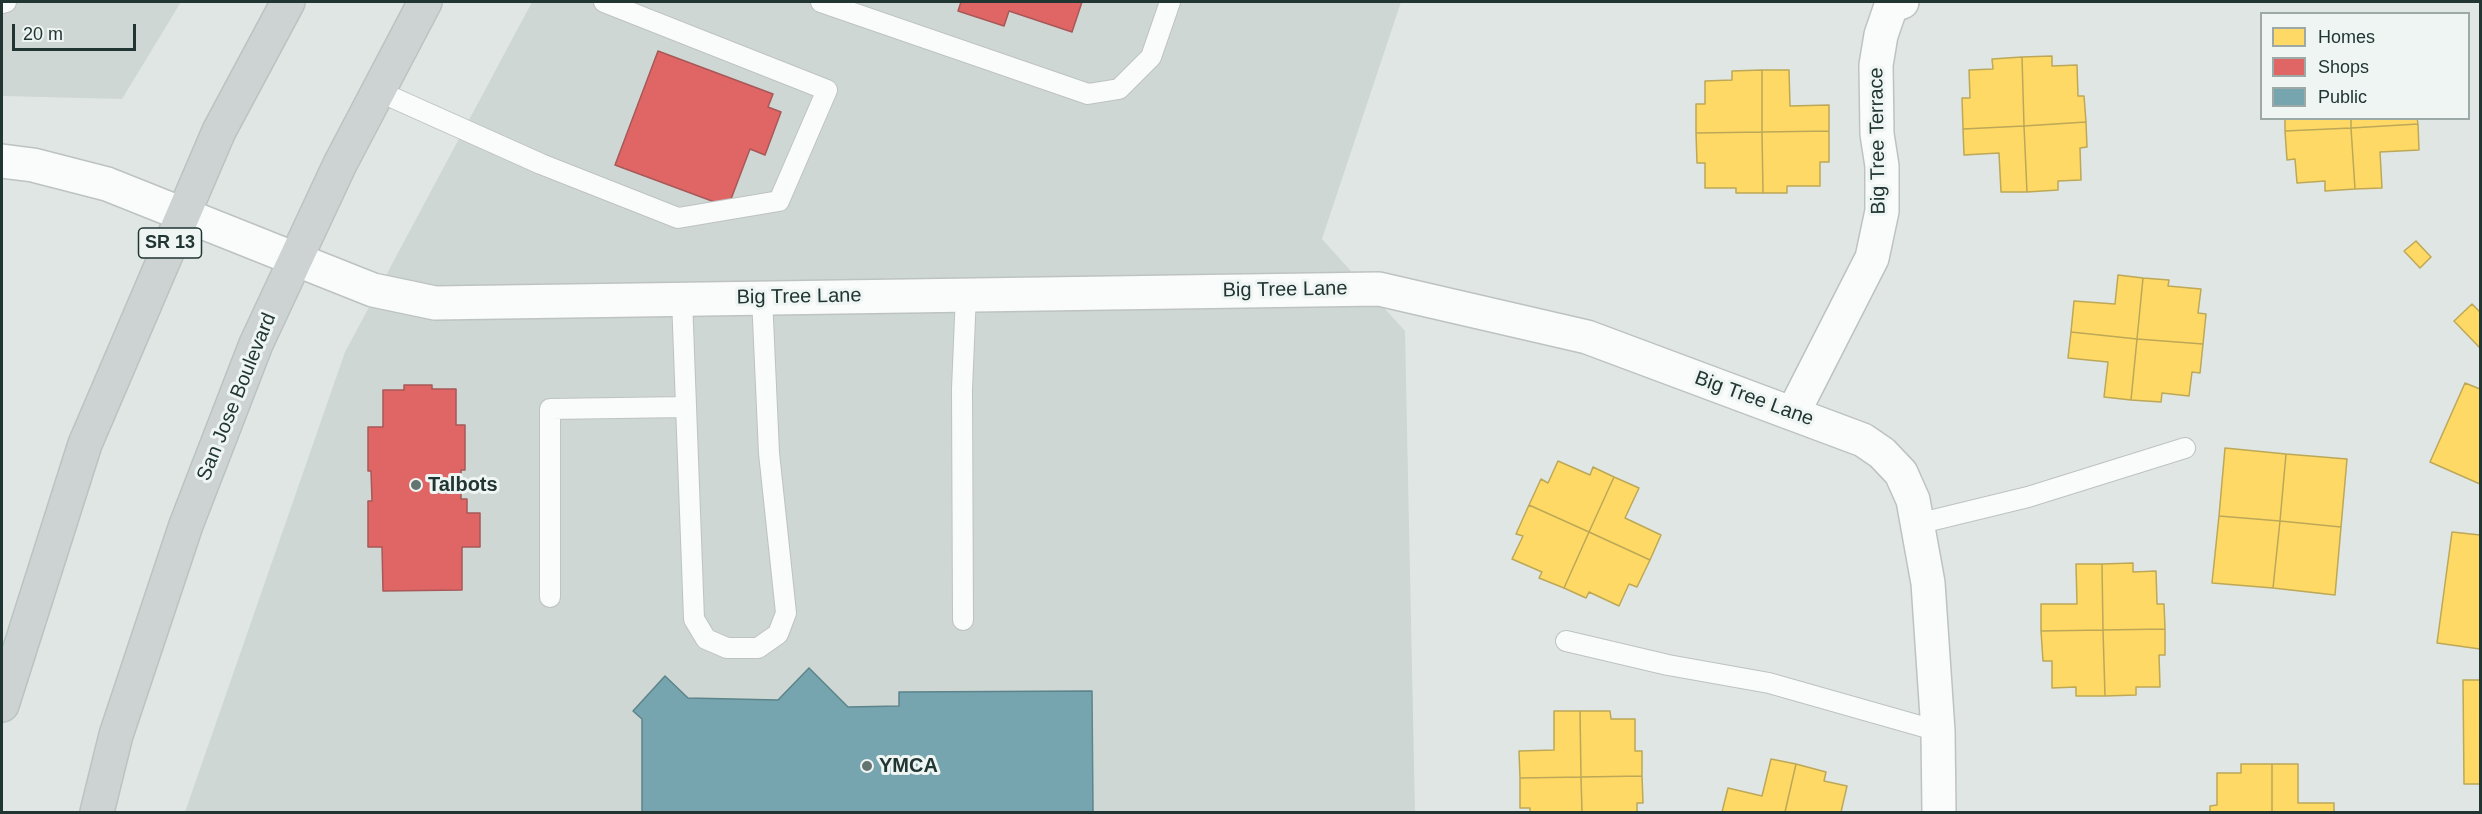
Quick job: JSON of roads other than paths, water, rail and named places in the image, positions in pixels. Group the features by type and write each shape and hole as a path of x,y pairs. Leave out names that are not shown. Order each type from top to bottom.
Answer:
{"main road":[{"name":"SR 13","path":"2,705 85,444 219,131 288,2"},
{"name":"San Jose Boulevard","path":"97,813 116,735 186,525 255,344 340,164 425,2"}],"street":[{"name":"Big Tree Terrace","path":"1793,413 1872,258 1882,211 1882,166 1877,134 1876,65 1881,34 1891,6 1902,2"},
{"name":"Big Tree Lane","path":"2,161 33,165 107,184 373,290 435,303 1379,289 1587,337 1863,440 1882,453 1901,473 1913,500 1928,583 1938,731 1939,813"}],"lane":[{"path":"2,3 6,2"},
{"path":"378,91 541,164 678,218 779,201 827,90 604,2"},
{"path":"821,2 1088,94 1119,89 1151,57 1170,2"},
{"path":"963,620 962,389 966,294"},
{"path":"682,299 694,619 706,639 727,648 758,648 778,634 786,612 769,453 762,297"},
{"path":"550,597 550,409 686,407"},
{"path":"1917,524 2028,496 2184,448"},
{"path":"1566,641 1668,665 1770,683 1938,731"}],"place":[{"name":"Talbots","path":"416,485"},
{"name":"YMCA","path":"867,766"}]}
